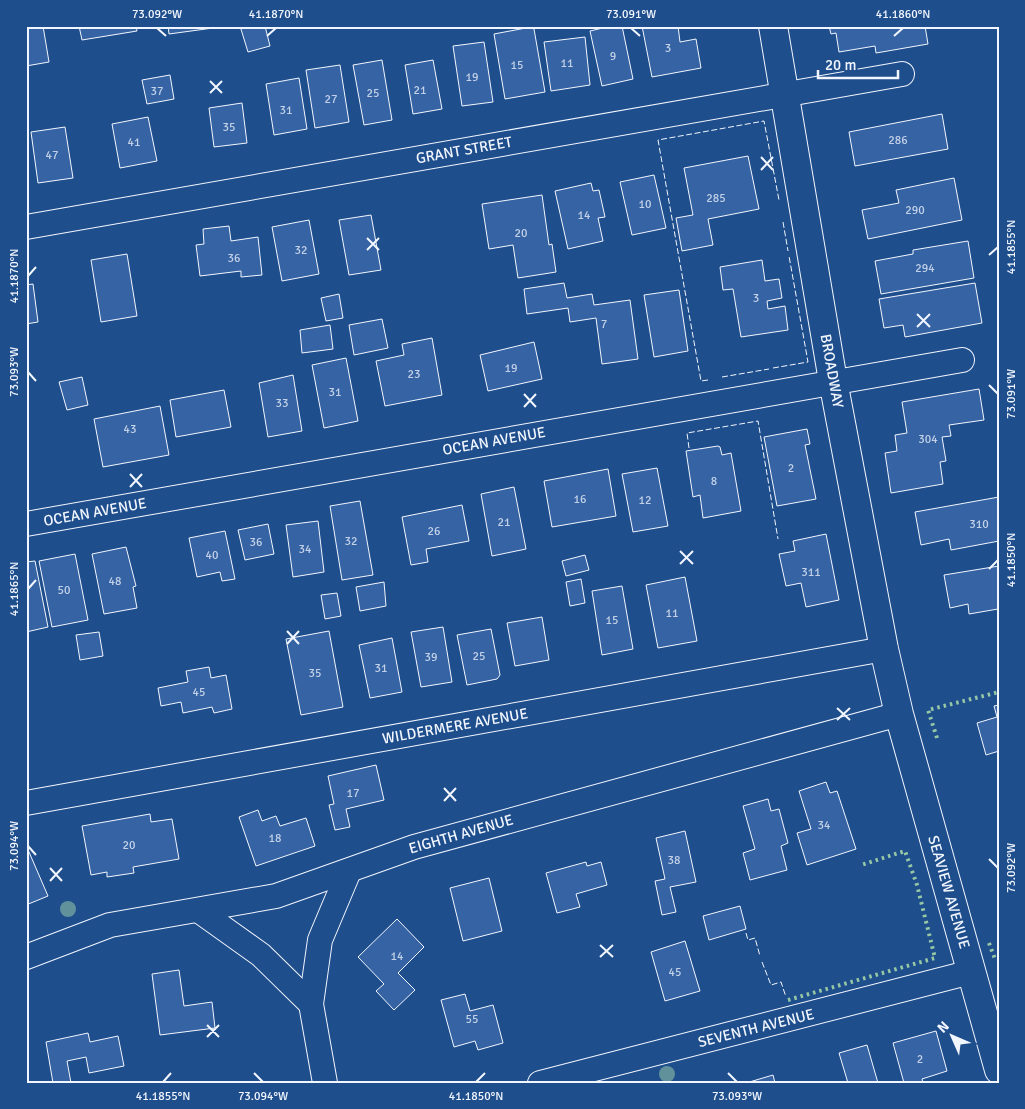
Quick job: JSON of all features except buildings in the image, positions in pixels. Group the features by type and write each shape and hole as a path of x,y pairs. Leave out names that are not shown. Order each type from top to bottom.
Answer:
{"street":[{"name":"BROADWAY","path":"773,26 833,381 884,649 899,714"},
{"name":"GRANT STREET","path":"26,227 902,74"},
{"name":"OCEAN AVENUE","path":"26,524 833,381 962,360"},
{"name":"WILDERMERE AVENUE","path":"26,803 884,649"},
{"name":"EIGHTH AVENUE","path":"26,958 110,925 276,896 414,847 899,714"},
{"name":"SEAVIEW AVENUE","path":"899,714 999,1070"},
{"path":"325,1083 310,1004 320,940 349,871"},
{"path":"198,910 261,955 310,1004"},
{"name":"SEVENTH AVENUE","path":"540,1083 971,972"}],"hedge":[{"path":"937,738 928,710 999,692"},
{"path":"788,1000 935,958 917,885 905,851 861,865"},
{"path":"989,943 995,959 999,959"}],"fence":[{"path":"708,380 701,381 658,140 764,121 779,200"},
{"path":"783,222 788,251"},
{"path":"773,368 808,362 789,256"},
{"path":"722,377 769,369"},
{"path":"689,448 687,433 758,421 778,539"},
{"path":"746,933 748,940 755,938 760,956"},
{"path":"762,962 771,985 781,982 786,997"}]}
